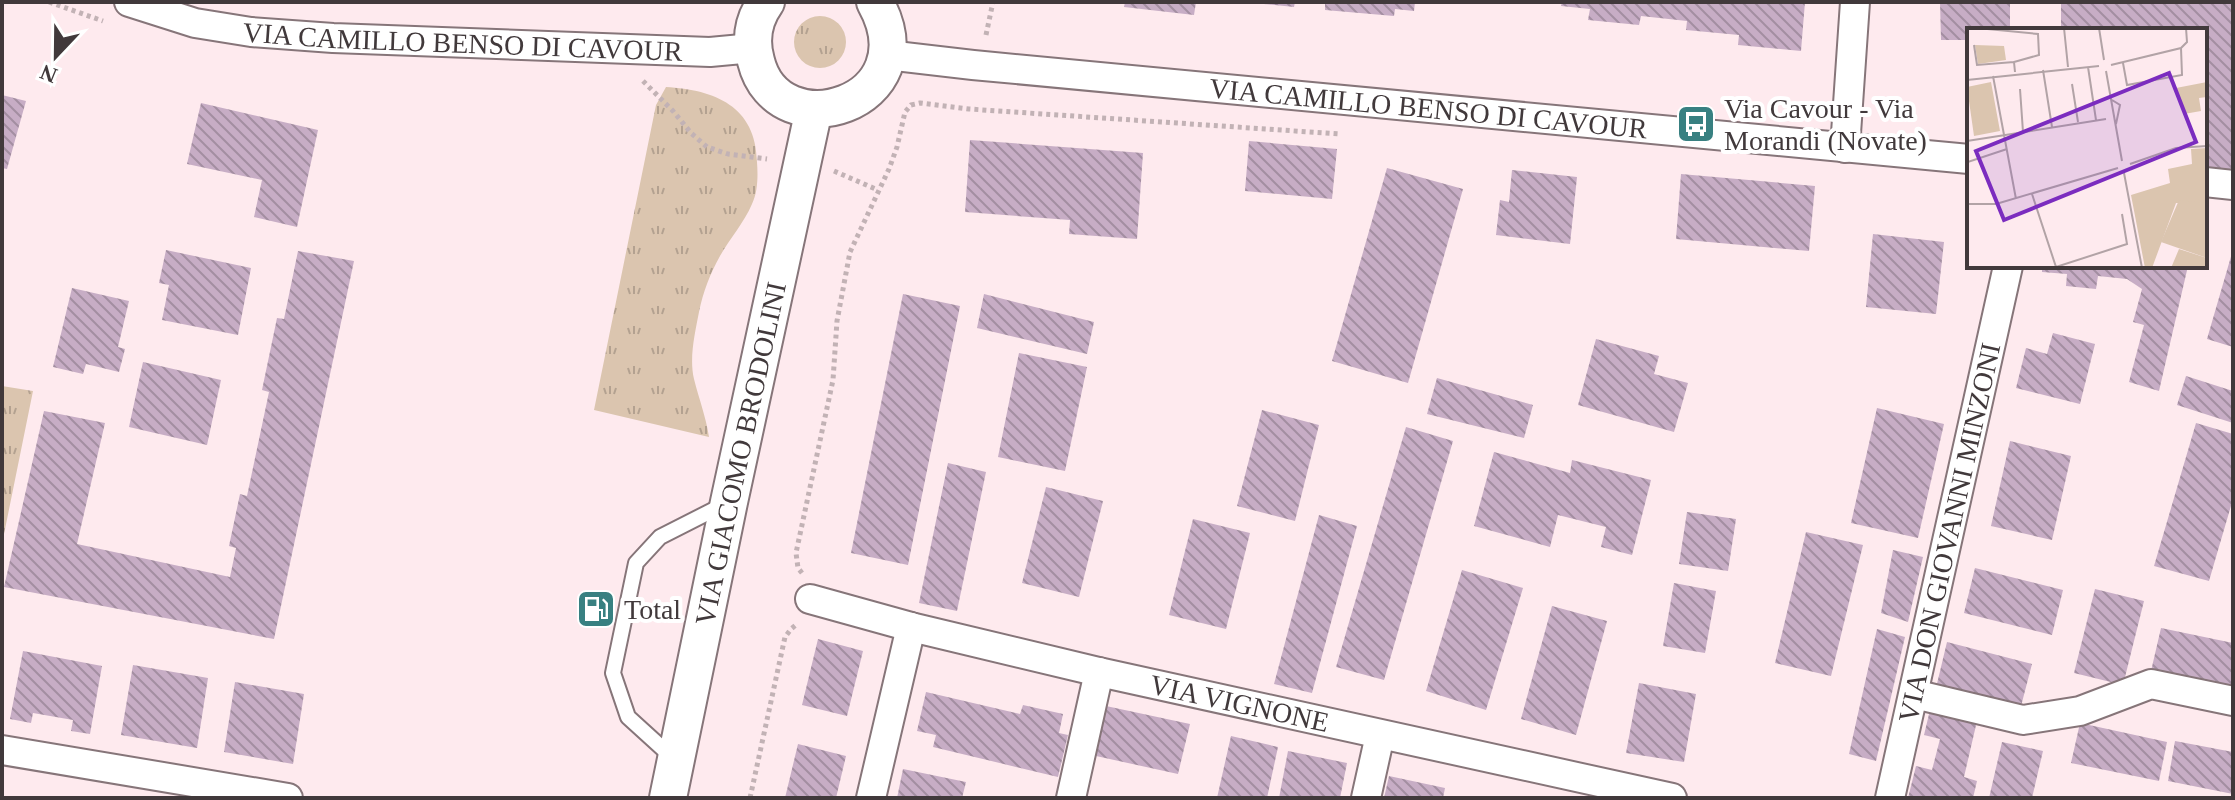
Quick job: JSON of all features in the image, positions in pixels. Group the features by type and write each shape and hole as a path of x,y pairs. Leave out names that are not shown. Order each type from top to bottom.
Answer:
{"street":[{"name":"VIA CAMILLO BENSO DI CAVOUR","path":"129,2 195,23 251,32 333,38 710,52 753,48"},
{"path":"766,2 754,29 753,48 757,66 766,83 779,96 795,105 814,109 830,109 846,104 860,97 877,78 887,55 888,37 875,2"},
{"path":"1845,148 1855,2"},
{"name":"VIA CAMILLO BENSO DI CAVOUR","path":"887,55 1967,159"},
{"name":"VIA GIACOMO BRODOLINI","path":"668,798 814,109"},
{"path":"2207,182 2233,185"},
{"name":"VIA DON GIOVANNI MINZONI","path":"1890,798 2008,268"},
{"name":"VIA VIGNONE","path":"810,599 911,627 1099,672 1672,798"},
{"path":"871,798 911,627"},
{"path":"1071,798 1099,672"},
{"path":"1914,694 2023,720 2080,711 2151,684 2233,701"},
{"path":"1366,798 1380,735"},
{"path":"2,750 288,798"}],"lane":[{"path":"676,760 628,717 613,673 636,563 660,537 729,502"}],"path":[{"path":"976,41 986,36 993,2"},
{"path":"750,798 785,637 801,622 810,599 808,581 798,568 796,553 833,380 837,321 850,252 889,169 905,112 911,105 920,103 1348,135"},
{"path":"833,171 878,190"}],"green space":[{"path":"820,16 838,24 846,42 838,60 820,68 802,60 794,42 802,24"},
{"path":"666,87 701,92 730,105 741,114 755,143 757,178 754,199 710,276 694,337 694,379 709,437 594,410 656,105"},
{"path":"2,386 33,391 2,544"}],"building":[{"path":"1125,2 1196,2 1194,15 1124,7"},
{"path":"1264,2 1295,2 1294,7"},
{"path":"1325,2 1415,2 1414,11 1395,9 1394,16 1325,10"},
{"path":"1562,2 1805,2 1801,51 1738,45 1739,35 1686,30 1687,21 1641,16 1639,25 1588,20 1590,9 1561,6"},
{"path":"1940,2 2010,2 2010,28 1967,28 1967,40 1941,40"},
{"path":"2061,2 2233,2 2233,171 2207,169 2207,28 2061,28"},
{"path":"2,95 26,101 7,169 2,168"},
{"path":"201,103 318,130 297,227 254,217 262,180 187,164"},
{"path":"970,140 1143,153 1137,239 1069,234 1070,220 965,212"},
{"path":"1249,141 1337,149 1332,199 1245,191"},
{"path":"1387,168 1463,189 1408,383 1332,361"},
{"path":"1512,170 1577,177 1570,244 1496,235 1500,200 1509,202"},
{"path":"1681,174 1815,186 1809,251 1676,239"},
{"path":"1873,234 1944,242 1936,314 1866,307"},
{"path":"166,250 251,268 238,335 162,320 169,285 159,283"},
{"path":"298,251 354,261 274,639 4,587 44,411 105,423 77,544 230,577 236,548 229,546 240,494 247,496 269,392 262,390 277,318 284,319"},
{"path":"2233,253 2233,347 2207,339"},
{"path":"2042,268 2188,268 2159,391 2129,382 2144,325 2133,322 2142,289 2127,279 2098,276 2096,289 2066,286 2067,274 2042,272"},
{"path":"72,288 129,301 118,347 125,349 119,372 86,364 83,374 53,367"},
{"path":"903,294 960,306 908,565 851,553"},
{"path":"984,294 1094,322 1087,354 977,328"},
{"path":"2053,333 2095,344 2080,404 2016,388 2026,348 2047,354"},
{"path":"1596,339 1659,356 1654,374 1688,383 1674,432 1578,405"},
{"path":"1019,353 1087,367 1065,471 998,457"},
{"path":"143,362 221,380 207,445 129,427"},
{"path":"2186,376 2233,391 2233,423 2177,405"},
{"path":"1437,378 1533,405 1524,438 1427,414"},
{"path":"1877,408 1944,424 1918,538 1851,523"},
{"path":"1262,410 1319,425 1295,521 1237,506"},
{"path":"2196,423 2233,434 2233,499 2209,581 2154,566"},
{"path":"1406,427 1453,441 1384,680 1336,667"},
{"path":"2010,441 2071,456 2052,540 1991,526"},
{"path":"1494,452 1570,473 1572,460 1651,480 1632,555 1601,547 1606,527 1558,515 1550,547 1474,526"},
{"path":"948,463 986,472 957,611 919,603"},
{"path":"1046,487 1103,501 1079,597 1022,583"},
{"path":"1687,512 1736,519 1728,571 1679,564"},
{"path":"1319,515 1357,526 1312,693 1274,684"},
{"path":"1193,519 1250,533 1226,629 1169,615"},
{"path":"1806,532 1863,545 1831,676 1775,663"},
{"path":"1893,550 1923,557 1908,622 1881,613"},
{"path":"1975,568 2063,590 2052,635 1964,613"},
{"path":"1462,570 1523,588 1486,710 1426,691"},
{"path":"1674,583 1716,591 1705,653 1663,646"},
{"path":"2095,589 2144,601 2123,685 2074,673"},
{"path":"1552,606 1607,621 1576,735 1521,719"},
{"path":"2161,628 2233,643 2233,689 2151,671"},
{"path":"1877,629 1905,637 1876,761 1849,754"},
{"path":"818,639 863,651 847,716 802,705"},
{"path":"1947,642 2032,664 2020,710 1935,692"},
{"path":"23,651 102,666 90,734 71,731 73,720 33,713 31,723 10,719"},
{"path":"133,665 208,678 197,748 121,735"},
{"path":"235,682 304,694 293,764 224,752"},
{"path":"1639,683 1696,694 1684,762 1626,753"},
{"path":"926,692 1020,714 1023,705 1063,714 1059,733 1068,735 1058,777 933,747 936,735 917,731"},
{"path":"1106,706 1190,724 1178,774 1096,756"},
{"path":"1930,710 1977,721 1964,777 1977,781 1973,798 1908,798 1916,766 1932,770 1940,739 1924,735"},
{"path":"2080,723 2167,742 2159,781 2071,763"},
{"path":"1231,736 1278,747 1267,798 1217,798"},
{"path":"2175,741 2233,752 2233,794 2168,781"},
{"path":"2002,742 2043,751 2032,798 1989,798"},
{"path":"798,744 846,756 836,798 785,798"},
{"path":"1288,751 1347,763 1340,798 1279,798"},
{"path":"903,769 966,782 962,798 897,798"},
{"path":"1389,776 1445,788 1443,798 1384,798"}],"place":[{"name":"Via Cavour - Via Morandi (Novate)","path":"1696,124"},
{"name":"Total","path":"596,609"}]}
